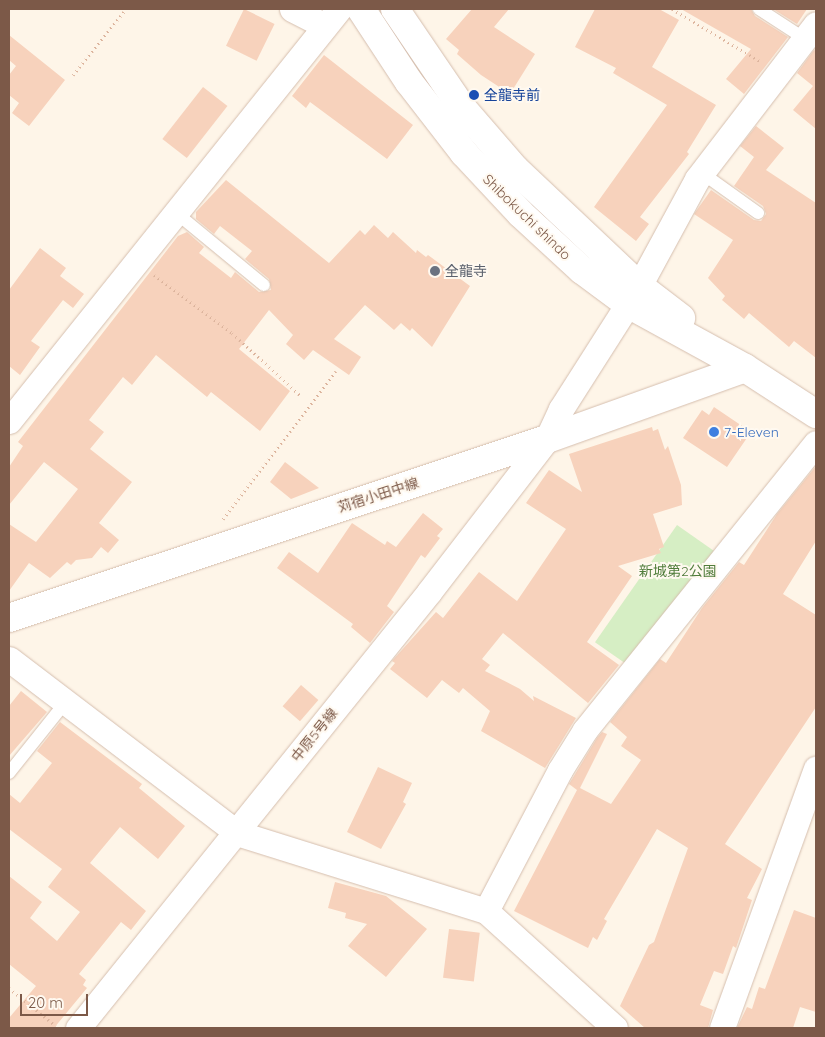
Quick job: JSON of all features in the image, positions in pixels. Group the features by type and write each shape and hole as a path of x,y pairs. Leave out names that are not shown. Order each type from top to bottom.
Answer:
{"street":[{"path":"9,421 332,17 292,9"},
{"name":"Shibokuchi shindo","path":"361,9 409,82 464,153 521,214 582,270 633,295 816,414"},
{"name":"Shibokuchi shindo","path":"395,9 462,109 514,168 633,295"},
{"name":"中原5号線","path":"78,1028 237,833 547,439 561,409 633,295 702,173 811,35"},
{"name":"苅宿小田中線","path":"9,618 547,439 746,368"},
{"path":"486,911 560,770 585,730 816,444"},
{"path":"9,660 64,704 237,833 486,911 607,1025"},
{"path":"722,1028 816,769"}],"lane":[{"path":"759,9 811,35"},
{"path":"702,173 758,213"},
{"path":"175,212 264,285"},
{"path":"9,773 64,704"}],"path":[{"path":"73,75 126,9"},
{"path":"672,9 780,72"},
{"path":"136,260 232,333 300,395"},
{"path":"218,525 336,371"},
{"path":"9,988 58,1028"}],"green space":[{"name":"新城第2公園","path":"677,525 724,558 642,675 595,642"}],"building":[{"path":"244,9 275,24 257,61 226,46"},
{"path":"472,9 509,9 494,27 535,54 510,94 481,75 457,54 459,50 446,39"},
{"path":"595,9 659,9 679,20 652,67 716,105 687,152 689,154 640,217 649,224 636,241 594,207 667,105 613,73 616,68 575,47"},
{"path":"681,9 751,9 755,16 788,37 744,94 726,79 751,49"},
{"path":"773,9 807,9 797,24"},
{"path":"9,35 65,80 29,126 12,113 19,103 9,95 9,75 16,66 9,60"},
{"path":"814,50 816,51 816,129 793,110 813,86 797,73"},
{"path":"324,55 413,125 387,159 310,102 306,108 292,96"},
{"path":"203,87 227,106 187,158 162,139"},
{"path":"756,126 784,148 766,170 816,203 816,358 794,341 789,347 749,313 744,319 722,300 725,296 708,278 733,240 694,214 711,190 754,220 761,221 766,214 763,206 734,186 754,157 740,146"},
{"path":"226,180 329,263 360,230 365,235 374,225 388,238 393,232 416,253 417,250 426,257 428,255 470,286 432,347 412,328 410,331 401,323 394,330 365,305 334,339 361,357 349,375 313,350 304,360 286,344 293,335 269,310 239,349 290,391 260,431 211,392 207,397 156,355 132,385 123,377 89,420 104,432 90,449 132,482 99,523 119,540 108,553 101,547 92,558 76,560 71,565 67,562 50,578 29,563 9,591 9,524 36,542 78,489 44,462 9,505 9,467 23,446 18,442 178,236 187,232 204,247 199,253 231,278 235,272 259,292 271,290 269,279 245,259 252,251 220,226 214,234 196,219 196,212"},
{"path":"40,248 66,268 60,276 84,294 73,308 63,300 31,341 40,347 20,375 9,366 9,290"},
{"path":"714,407 751,432 727,467 683,438 702,410 709,415"},
{"path":"652,427 653,431 658,429 665,450 668,446 681,485 682,505 653,514 664,547 659,549 661,553 618,566 632,576 587,642 619,665 588,703 503,633 482,659 490,665 485,671 520,689 534,701 533,696 576,718 545,768 481,731 490,711 463,688 459,693 442,680 427,698 390,669 395,663 392,661 436,612 443,618 479,572 517,601 566,529 526,503 549,470 582,492 569,454"},
{"path":"285,462 319,488 291,499 270,482"},
{"path":"816,466 816,541 783,594 816,615 816,707 725,844 762,869 747,898 752,900 736,948 733,946 723,974 714,971 700,1005 713,1010 708,1028 645,1028 620,1006 649,945 654,942 688,848 657,829 604,919 607,921 597,940 593,937 588,948 514,911 577,790 569,784 597,738 602,732 607,734 580,788 611,804 641,760 621,746 627,737 610,722 660,659 666,663 702,608 739,562 744,565 777,514"},
{"path":"423,513 443,529 437,536 440,538 425,558 421,555 387,606 394,612 370,643 351,627 353,624 277,568 289,552 318,573 352,523 385,545 387,541 396,547"},
{"path":"301,685 318,700 300,721 283,706"},
{"path":"21,691 47,712 9,756 9,706"},
{"path":"60,722 142,784 139,788 185,826 158,859 120,827 90,863 146,911 131,930 121,922 79,974 86,980 83,985 87,988 54,1028 9,1028 9,1018 36,986 9,964 9,876 42,902 30,918 57,941 80,912 48,887 62,869 9,829 9,794 20,803 52,763 37,751"},
{"path":"378,767 412,783 403,802 406,804 381,849 347,832"},
{"path":"335,882 386,896 427,929 386,977 348,946 367,924 345,918 346,913 328,908"},
{"path":"794,910 816,918 816,1012 800,1007 793,1028 737,1028 747,1007 752,1009 759,987 765,989"},
{"path":"449,929 480,933 474,981 443,978"}],"place":[{"name":"全龍寺前","path":"474,95"},
{"name":"全龍寺","path":"435,271"},
{"name":"7-Eleven","path":"714,432"}]}
